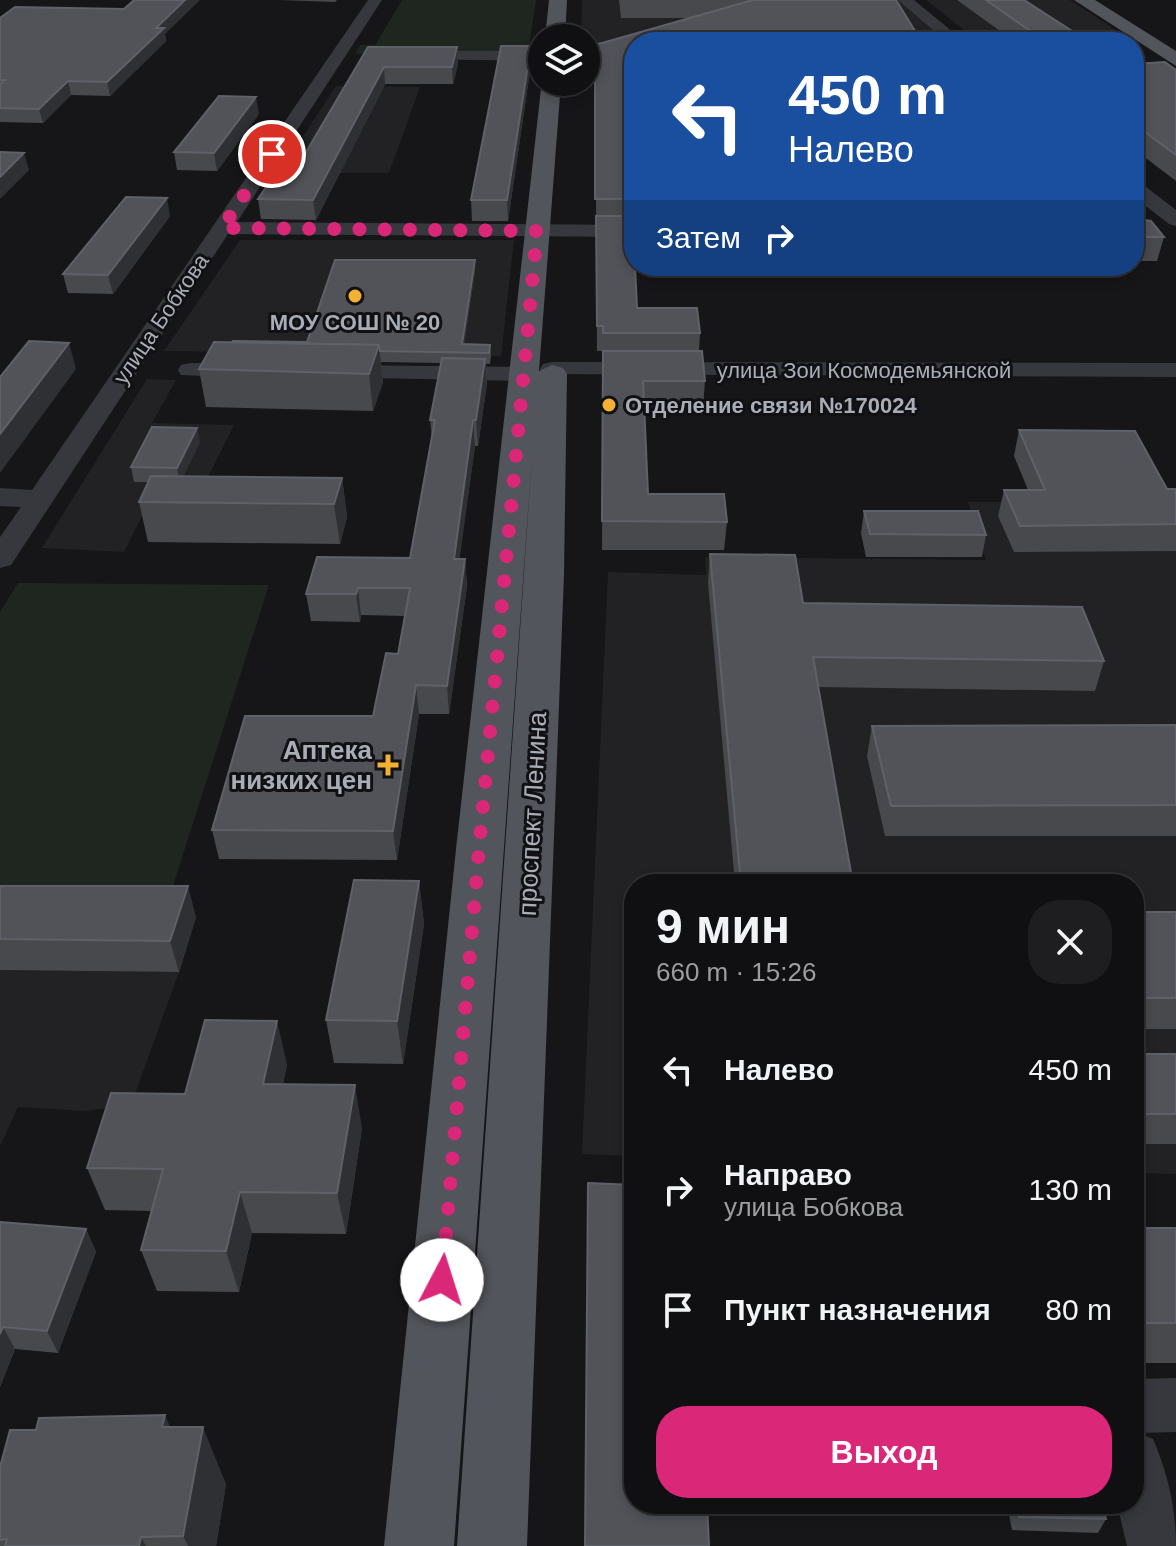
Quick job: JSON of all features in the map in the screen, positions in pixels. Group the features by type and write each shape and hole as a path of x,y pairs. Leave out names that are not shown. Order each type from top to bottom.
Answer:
{"main road":[{"path":"556,24 558,0"},
{"path":"572,24 574,0"},
{"path":"1083,0 1132,32"},
{"path":"1144,38 1176,36"},
{"path":"1144,40 1176,60"},
{"name":"проспект Ленина","path":"548,231 551,96"},
{"name":"проспект Ленина","path":"419,1546 476,878 548,231 567,96"},
{"name":"проспект Ленина","path":"492,1546 545,574 534,368"}],"street":[{"name":"улица Бобкова","path":"0,559 222,228 346,56 375,0"},
{"path":"905,0 945,32"},
{"path":"600,47 624,47"},
{"path":"399,56 528,56"},
{"path":"1144,195 1176,220"},
{"path":"222,228 624,231"},
{"name":"улица Зои Космодемьянской","path":"301,371 534,368 1176,370"},
{"path":"190,370 269,371"},
{"path":"0,497 40,499"},
{"path":"1144,1406 1176,1405"},
{"path":"1144,1498 1156,1546"}],"shaded area":[{"path":"402,0 536,0 532,24 528,24 528,54 355,54 360,45 375,45"},
{"path":"582,0 899,0 937,32 624,32 624,45 600,45 600,24 581,24"},
{"path":"926,0 1070,0 1119,32 966,32"},
{"path":"336,86 420,87 389,173 279,173"},
{"name":"МОУ СОШ № 20","path":"240,240 514,240 501,356 164,351"},
{"path":"147,379 176,380 152,423 234,425 193,507 146,508 124,552 42,548"},
{"path":"968,502 1176,502 1176,1174 1144,1173 1144,874 624,874 624,1156 582,1154 608,572 706,575 705,557 986,560"},
{"path":"18,583 269,585 173,886 187,886 191,909 0,910 0,612"},
{"path":"0,970 179,972 131,1105 84,1111 18,1107 0,1146"}],"building":[{"path":"134,0 185,0 156,28 164,28 107,82 68,81 39,109 0,108 0,84 5,80 0,80 0,18 15,7 124,9"},
{"path":"753,0 896,0 916,32 641,32"},
{"path":"986,0 1024,0 1074,32 1032,32"},
{"path":"624,37 624,199 595,199 595,96 600,96 600,44"},
{"path":"501,46 528,46 528,65 507,200 471,200"},
{"path":"368,47 457,47 452,67 384,67 313,200 258,199 278,169 296,169"},
{"path":"1165,62 1176,70 1176,155 1144,131 1144,63"},
{"path":"219,96 256,97 214,153 174,152"},
{"path":"0,152 24,153 0,177"},
{"path":"126,197 167,198 108,275 63,274"},
{"path":"596,216 624,216 624,276 635,276 637,308 697,308 700,333 603,333 603,326 597,326"},
{"path":"1144,220 1151,221 1164,237 1144,237"},
{"path":"335,260 475,260 462,344 490,345 489,353 380,351 379,345 232,342 307,342"},
{"path":"29,341 69,343 0,434 0,377"},
{"path":"214,342 379,345 369,374 199,369"},
{"path":"603,351 702,351 705,381 643,381 648,494 724,494 727,522 602,521"},
{"path":"442,358 485,359 476,420 473,420 454,559 465,559 447,686 416,685 393,831 212,830 245,716 373,716 386,653 398,654 410,588 358,588 356,594 306,594 317,557 410,558 435,420 430,420"},
{"path":"152,427 197,428 177,468 131,467"},
{"path":"1019,430 1135,431 1167,489 1176,489 1176,524 1020,526 1004,490 1045,490"},
{"path":"151,476 342,478 334,504 139,502"},
{"path":"864,511 978,511 986,535 870,534"},
{"path":"710,554 795,555 803,603 1082,607 1104,661 813,657 851,874 740,874"},
{"path":"1176,725 1176,805 891,806 872,726"},
{"path":"354,880 419,881 397,1021 326,1020"},
{"path":"0,886 188,886 170,941 0,939"},
{"path":"1144,912 1176,912 1176,998 1144,998"},
{"path":"205,1020 277,1021 263,1084 355,1085 337,1193 240,1192 226,1251 141,1250 163,1169 87,1168 111,1093 185,1094"},
{"path":"1144,1054 1176,1054 1176,1114 1144,1114"},
{"path":"588,1183 624,1185 624,1514 707,1514 709,1546 585,1546"},
{"path":"0,1222 86,1229 47,1331 3,1327 0,1334"},
{"path":"1144,1228 1176,1228 1176,1323 1144,1323"},
{"path":"165,1415 162,1427 203,1427 183,1536 141,1537 139,1546 5,1546 7,1539 0,1540 0,1467 10,1430 36,1430 39,1418"},
{"path":"1018,1514 1105,1514 1106,1519 1019,1517"}],"place":[{"name":"МОУ СОШ № 20","path":"355,296"},
{"name":"Отделение связи №170024","path":"609,405"},
{"name":"Аптека низких цен","path":"388,765"}],"route":[{"path":"272,154 222,228 537,231 442,1280"}]}
